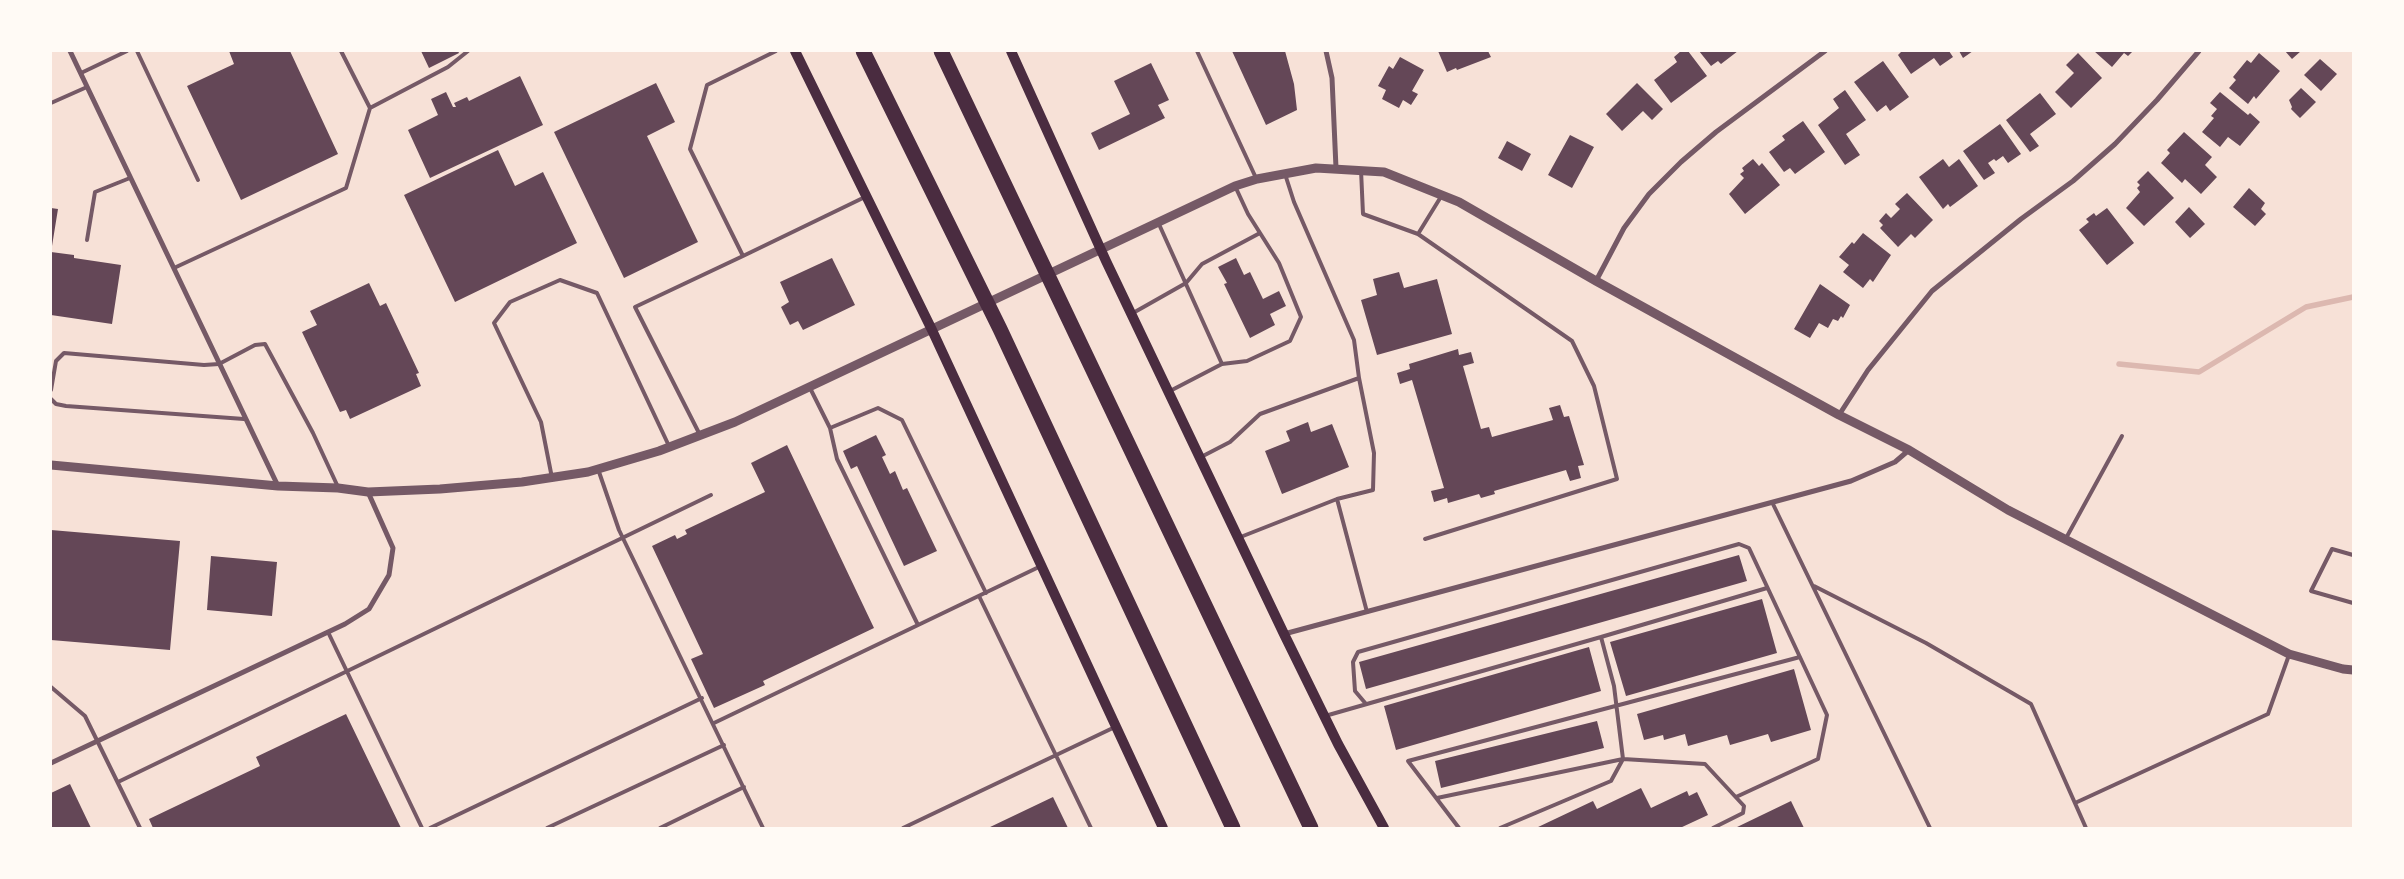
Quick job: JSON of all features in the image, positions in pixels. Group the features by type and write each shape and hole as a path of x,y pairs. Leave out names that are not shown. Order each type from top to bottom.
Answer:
{"highway":[{"path":"863,51 1005,338 1233,828"},
{"path":"941,51 1311,828"}],"main road":[{"path":"795,51 868,196 932,330 1163,828"},
{"path":"1011,51 1100,250 1199,458 1324,716 1384,828"}],"street":[{"path":"70,51 244,419 278,486"},
{"path":"1326,51 1332,78 1336,168"},
{"path":"1596,281 1624,228 1649,194 1681,162 1716,132 1825,51"},
{"path":"1839,414 1868,370 1932,291 1993,241 2073,181 2115,144 2157,100 2199,51"},
{"path":"51,465 278,486 338,488 368,492 440,490 552,478 598,469 669,447 735,422 1235,186 1316,168 1384,172 1459,202 1596,281 1839,414 1909,450 2008,510 2065,540 2290,654 2343,670 2353,670"},
{"path":"1284,634 1851,481 1895,462 1909,450"},
{"path":"51,763 328,632 369,609 389,575 393,548 368,492"}],"lane":[{"path":"81,73 127,51"},
{"path":"137,51 198,180"},
{"path":"174,268 346,188 370,108 342,51"},
{"path":"370,108 448,67 468,51"},
{"path":"743,256 690,149 707,85 776,51"},
{"path":"1197,51 1257,180"},
{"path":"51,103 87,87"},
{"path":"1361,170 1363,214 1418,234 1572,342 1594,386 1617,479 1425,539"},
{"path":"1238,538 1337,499 1373,490 1374,453 1359,378 1354,340 1294,202 1285,174"},
{"path":"87,240 95,192 130,178"},
{"path":"1168,392 1222,364 1247,361 1290,341 1301,317 1279,263 1260,233 1235,186"},
{"path":"1418,234 1442,195"},
{"path":"700,435 635,307 868,196"},
{"path":"1158,222 1222,364"},
{"path":"1131,314 1186,283 1202,264 1260,233"},
{"path":"552,478 541,422 494,323 510,302 560,280 597,293 669,447"},
{"path":"51,390 56,361 64,353 187,364 219,364 255,345 265,344 313,433 338,488"},
{"path":"1199,458 1230,442 1260,414 1359,378"},
{"path":"810,388 830,428 837,459 918,625"},
{"path":"51,399 56,404 66,406 244,419"},
{"path":"830,428 878,408 902,420 986,593"},
{"path":"2065,540 2122,436"},
{"path":"598,469 623,537 763,828"},
{"path":"118,782 711,494"},
{"path":"1337,499 1368,612"},
{"path":"1772,502 1930,828"},
{"path":"1366,704 1355,691 1353,662 1358,652 1739,544 1748,548 1827,715 1818,759 1736,797"},
{"path":"2353,555 2332,549 2311,591 2353,603"},
{"path":"714,723 1041,566"},
{"path":"1814,586 1926,643 2032,704 2086,828"},
{"path":"1324,716 1767,588"},
{"path":"979,596 1090,828"},
{"path":"328,632 422,828"},
{"path":"1500,828 1611,781 1623,759 1614,686 1601,637"},
{"path":"2074,803 2268,714 2290,654"},
{"path":"1458,828 1408,761 1800,657"},
{"path":"51,687 85,716 140,828"},
{"path":"430,828 702,698"},
{"path":"903,828 1116,727"},
{"path":"547,828 724,745"},
{"path":"1436,798 1623,759 1705,764 1744,806 1743,813 1713,828"},
{"path":"660,828 744,787"}],"building":[{"path":"229,51 290,51 338,154 241,200 187,86 234,64"},
{"path":"421,51 458,51 459,53 429,68"},
{"path":"1232,51 1285,51 1294,84 1297,110 1266,125"},
{"path":"1438,51 1488,51 1491,57 1447,72"},
{"path":"1681,51 1688,51 1707,76 1671,103 1654,80 1677,62 1674,57"},
{"path":"1699,51 1738,51 1721,64 1718,61 1711,66"},
{"path":"1902,51 1949,51 1953,57 1940,66 1934,58 1911,74 1898,55"},
{"path":"1959,51 1973,51 1963,58"},
{"path":"2094,51 2133,51 2128,56 2124,53 2112,67"},
{"path":"2285,51 2301,51 2292,59"},
{"path":"2078,53 2102,78 2071,108 2055,92 2074,73 2066,65"},
{"path":"2259,53 2280,71 2256,99 2254,96 2248,104 2229,88 2236,80 2233,77 2247,60 2251,63"},
{"path":"1400,57 1424,70 1412,91 1418,94 1411,105 1403,100 1399,108 1382,99 1386,90 1378,86 1389,66 1393,69"},
{"path":"2320,59 2337,74 2321,91 2304,75"},
{"path":"1883,61 1909,97 1890,111 1886,105 1877,112 1854,82"},
{"path":"1151,63 1169,100 1158,105 1165,118 1099,150 1091,133 1130,114 1114,81"},
{"path":"520,76 543,125 430,178 408,130 438,115 431,99 446,92 453,107 456,107 454,103 467,97 469,101"},
{"path":"656,83 675,122 647,136 698,242 624,278 554,132"},
{"path":"1637,83 1663,109 1652,120 1643,111 1622,131 1606,114"},
{"path":"2301,88 2316,102 2300,118 2291,109 2289,100"},
{"path":"1845,90 1866,120 1846,134 1860,155 1845,165 1818,125 1839,108 1833,99"},
{"path":"2220,92 2248,115 2250,113 2260,122 2240,146 2228,137 2220,147 2202,132 2214,118 2211,116 2217,109 2210,103"},
{"path":"2040,93 2056,114 2030,134 2039,146 2030,152 2006,120"},
{"path":"1803,121 1825,152 1795,174 1790,168 1784,172 1769,152 1785,140 1782,136"},
{"path":"2000,124 2021,154 2008,163 2003,156 1996,161 1994,159 1988,163 1995,173 1984,180 1963,151"},
{"path":"2184,132 2212,157 2205,165 2217,177 2201,194 2185,179 2182,183 2161,163 2170,153 2167,150"},
{"path":"1570,135 1594,147 1572,188 1548,175"},
{"path":"1507,141 1531,154 1522,171 1498,158"},
{"path":"498,150 515,186 543,172 577,243 455,302 404,195"},
{"path":"1753,159 1759,166 1762,163 1780,185 1745,214 1729,194 1744,178 1740,174 1744,171 1742,168"},
{"path":"1943,159 1949,167 1959,159 1978,186 1950,207 1948,204 1943,209 1919,177"},
{"path":"2148,171 2174,198 2144,226 2126,208 2140,192 2137,188 2140,185 2137,182"},
{"path":"2249,188 2265,203 2261,209 2266,214 2255,226 2233,207"},
{"path":"1907,193 1933,220 1915,238 1911,234 1898,247 1880,228 1883,225 1879,221 1886,213 1891,218 1900,209 1895,204"},
{"path":"2189,207 2205,224 2190,238 2175,222"},
{"path":"51,208 58,209 52,246 51,246"},
{"path":"2107,208 2134,243 2107,265 2079,230 2089,222 2086,219 2094,213 2096,216"},
{"path":"1863,233 1891,255 1873,282 1870,279 1863,288 1843,272 1849,265 1839,257"},
{"path":"51,252 74,255 74,258 121,265 112,324 51,315"},
{"path":"832,258 855,305 803,330 798,321 790,325 781,307 789,302 780,282"},
{"path":"1236,258 1244,275 1250,272 1263,299 1279,291 1286,306 1270,314 1275,325 1250,338 1224,284 1227,283 1218,267"},
{"path":"1399,272 1404,288 1437,279 1452,334 1377,355 1361,300 1377,295 1373,279"},
{"path":"369,283 380,306 386,303 419,373 416,374 421,386 350,419 346,410 340,412 302,332 317,325 310,311"},
{"path":"1820,284 1850,305 1843,318 1841,316 1838,321 1833,319 1828,328 1819,323 1810,338 1794,329"},
{"path":"1458,349 1459,355 1471,352 1474,363 1463,366 1481,429 1489,427 1492,437 1553,420 1549,408 1560,405 1564,417 1569,416 1584,465 1578,466 1581,478 1570,481 1566,470 1494,491 1495,494 1481,498 1479,494 1448,503 1447,498 1434,502 1431,491 1444,488 1412,380 1400,384 1397,373 1410,369 1409,364"},
{"path":"1308,422 1311,432 1332,424 1349,467 1282,494 1265,451 1290,441 1286,431"},
{"path":"876,435 886,455 882,457 890,474 895,471 903,490 907,488 937,551 904,566 857,466 851,469 843,451"},
{"path":"787,445 874,628 763,681 765,685 714,708 691,659 703,654 652,546 675,535 677,539 687,534 685,530 765,492 751,463"},
{"path":"51,530 180,541 170,650 51,640"},
{"path":"1739,555 1747,581 1366,689 1359,662"},
{"path":"211,556 277,562 272,616 207,610"},
{"path":"1762,599 1777,653 1626,696 1610,642"},
{"path":"1589,647 1601,691 1396,750 1384,706"},
{"path":"1794,669 1811,730 1771,742 1768,734 1730,745 1727,735 1688,746 1685,734 1664,740 1663,735 1644,740 1637,714"},
{"path":"346,714 401,828 153,828 149,819 260,766 256,757"},
{"path":"1597,721 1604,748 1441,788 1435,761"},
{"path":"70,784 91,828 51,828 51,793"},
{"path":"1641,788 1651,808 1687,791 1689,796 1697,792 1708,815 1680,828 1536,828 1593,801 1597,809"},
{"path":"1053,797 1068,828 988,828"},
{"path":"1791,801 1804,828 1735,828"}],"waterway":[{"path":"2119,364 2199,372 2306,307 2353,297"}]}
